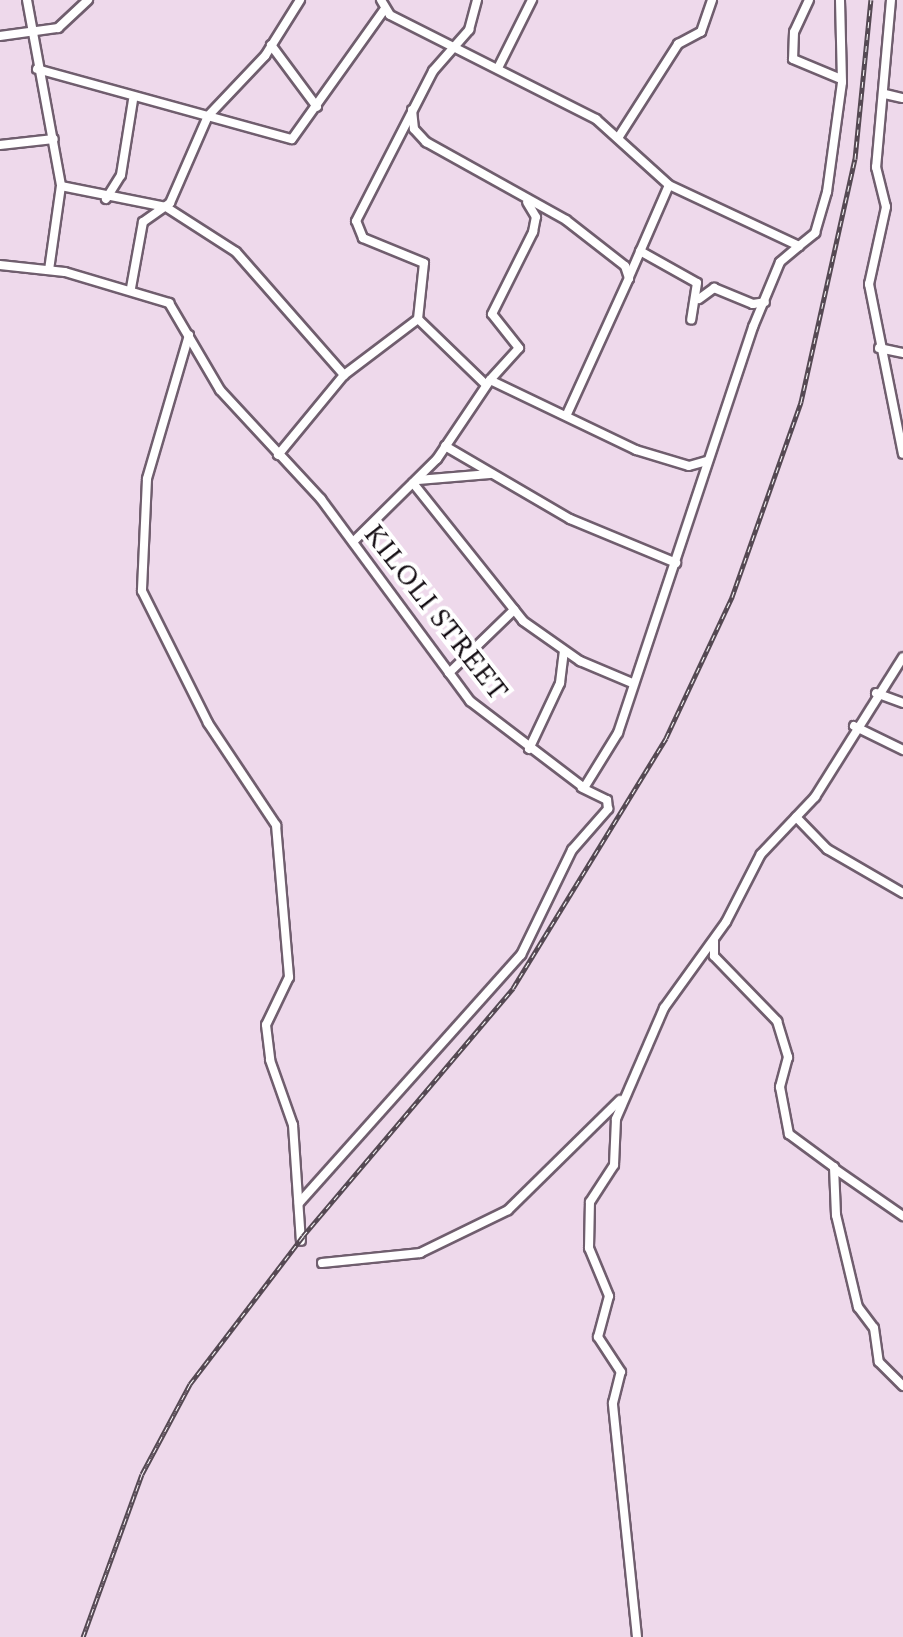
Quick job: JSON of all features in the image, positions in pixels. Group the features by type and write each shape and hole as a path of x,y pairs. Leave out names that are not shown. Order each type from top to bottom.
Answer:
{"street":[{"path":"27,0 37,69 54,139 61,186 49,270"},
{"path":"0,36 58,28 88,0"},
{"path":"131,288 139,230 166,207 187,179 208,116 271,45 300,0"},
{"path":"278,455 344,375 418,319 424,263 363,238 355,227 412,110 456,45 477,0"},
{"path":"499,66 532,0"},
{"path":"618,138 678,44 701,32 712,0"},
{"path":"809,0 794,32 793,59 841,79"},
{"path":"582,788 609,755 676,563 706,461 780,262 799,246 812,240 824,205 841,79 840,0"},
{"path":"891,0 885,94 876,167 886,207 869,284 879,348 903,454"},
{"path":"37,69 133,100 292,139 317,107 382,5 499,66 618,138 669,185 799,246"},
{"path":"271,45 317,107"},
{"path":"885,94 903,98"},
{"path":"106,199 121,175 133,100"},
{"path":"412,110 421,139 591,237 629,278"},
{"path":"0,145 54,139"},
{"path":"567,414 669,185"},
{"path":"61,186 106,199 166,207 252,264 344,375"},
{"path":"353,542 415,482 445,446 487,382 519,348 492,314 536,223 527,201"},
{"path":"640,251 697,283 698,300 691,320"},
{"name":"KILOLI STREET","path":"1,264 49,270 131,288 169,303 211,378 353,542 481,712 582,788 607,800 608,809 572,850 521,955 299,1204"},
{"path":"698,300 714,288 753,304 765,302"},
{"path":"418,319 487,382 567,414 636,450 689,466 706,461"},
{"path":"189,335 147,479 142,591 208,723 276,825 289,977 266,1025 270,1060 292,1121 301,1241"},
{"path":"879,348 903,353"},
{"path":"445,446 490,474 602,534 676,563"},
{"path":"415,482 490,474"},
{"path":"415,482 514,610 564,652 632,683"},
{"path":"449,673 514,610"},
{"path":"529,749 560,683 564,652"},
{"path":"637,1637 613,1403 621,1372 598,1337 609,1296 589,1248 588,1215 616,1158 624,1097 664,1008 714,940 761,854 796,817 876,693 903,657"},
{"path":"876,693 903,703"},
{"path":"854,726 903,750"},
{"path":"796,817 827,849 903,893"},
{"path":"714,940 714,956 777,1021 788,1057 780,1087 791,1138 903,1216"},
{"path":"322,1263 420,1253 508,1210 624,1097"},
{"path":"835,1169 836,1215 858,1307 874,1328 879,1362 903,1386"}],"railway":[{"path":"83,1637 142,1474 190,1384 303,1236 513,988 666,738 732,597 801,402 855,159 871,0"}]}
